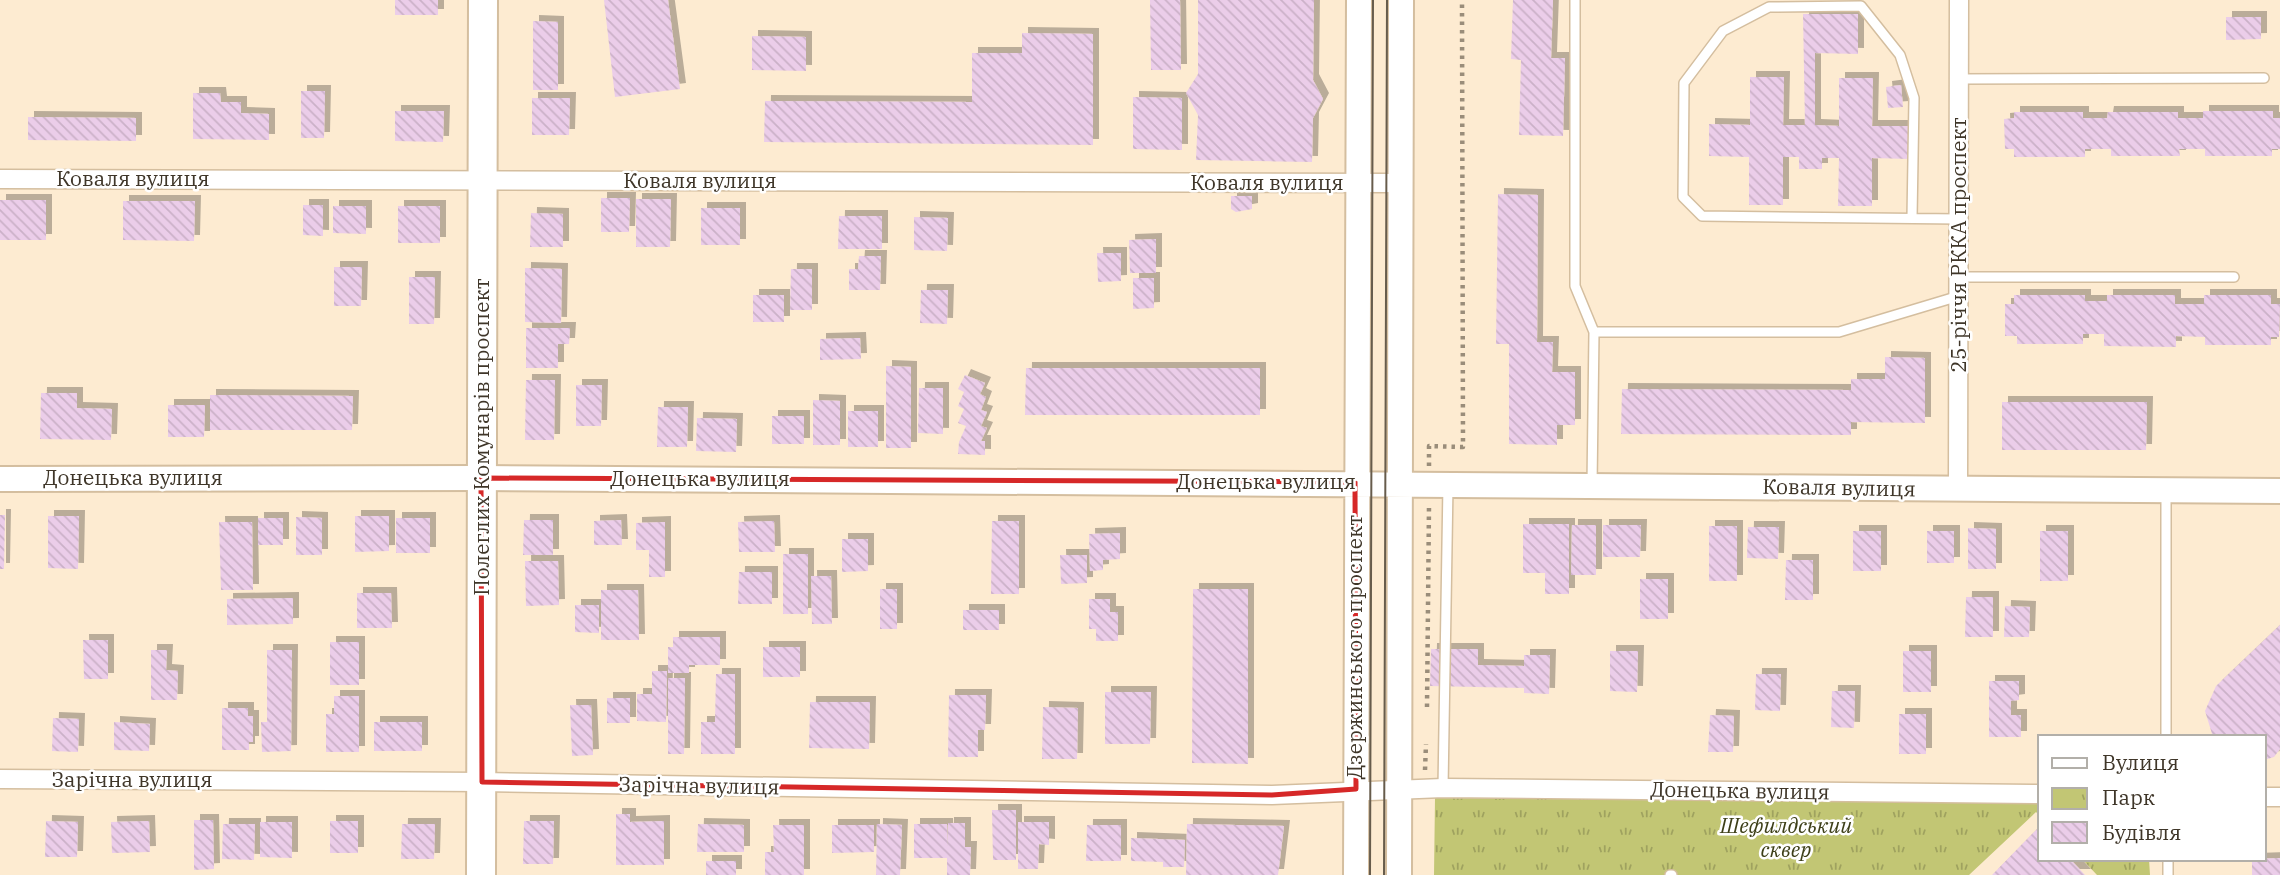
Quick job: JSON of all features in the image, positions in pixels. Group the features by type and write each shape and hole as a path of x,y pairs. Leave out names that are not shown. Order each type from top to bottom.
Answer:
{"main road":[{"name":"Полеглих Комунарів проспект","path":"481,875 483,0"}],"street":[{"name":"Дзержинського проспект","path":"1356,875 1355,482 1359,0"},
{"name":"Дзержинського проспект","path":"1399,875 1401,0"},
{"name":"25-річчя РККА проспект","path":"1958,489 1959,0"},
{"name":"Коваля вулиця","path":"0,179 1399,183"},
{"name":"Донецька вулиця","path":"0,479 481,478 1399,483"},
{"name":"Коваля вулиця","path":"1399,483 2280,491"},
{"name":"Зарічна вулиця","path":"0,779 482,782 1272,795 1398,789"},
{"name":"Донецька вулиця","path":"1398,789 2038,794"}],"lane":[{"path":"1575,0 1575,286 1594,332 1592,486"},
{"path":"1912,218 1914,98 1900,55 1861,6 1769,7 1723,31 1684,83 1683,197 1702,216 1959,219"},
{"path":"1959,79 2264,78"},
{"path":"1959,277 2234,276"},
{"path":"1594,332 1839,332 1959,296"},
{"path":"1438,484 1443,788"},
{"path":"2166,490 2166,735"}],"path":[{"path":"1427,717 1438,484 1429,446 1463,447 1462,0"},
{"path":"1425,788 1427,731"}],"highlighted area":[{"path":"481,478 1355,482 1356,789 1272,795 482,782"}],"green space":[{"name":"Шефилдський сквер","path":"1435,798 2038,802 2038,814 2036,812 1969,875 1434,875"},
{"path":"2084,861 2149,861 2150,875 2097,875"}],"building":[{"path":"395,0 438,0 438,15 395,15"},
{"path":"604,0 668,0 680,89 615,97"},
{"path":"1150,0 1180,0 1181,70 1151,70"},
{"path":"1198,0 1314,0 1313,80 1323,99 1313,118 1312,162 1196,160 1198,115 1186,93 1198,74"},
{"path":"1513,0 1553,0 1551,58 1565,58 1563,136 1519,135 1521,60 1511,59"},
{"path":"1803,14 1858,14 1858,54 1815,53 1815,125 1839,126 1839,78 1873,78 1872,126 1910,126 1909,159 1872,158 1872,206 1838,206 1839,158 1822,158 1822,169 1799,169 1799,157 1783,157 1783,205 1749,205 1749,157 1709,156 1709,124 1750,125 1750,77 1784,77 1783,125 1805,125"},
{"path":"2226,17 2261,17 2261,39 2226,40"},
{"path":"533,21 558,22 558,90 533,90"},
{"path":"1022,33 1093,34 1093,145 764,142 765,101 972,102 972,53 1022,53"},
{"path":"752,36 806,37 806,71 752,70"},
{"path":"1901,85 1903,107 1888,108 1886,87"},
{"path":"301,91 325,91 324,138 301,138"},
{"path":"193,93 220,93 221,102 241,102 241,113 269,114 269,140 193,139"},
{"path":"1133,97 1182,98 1182,150 1133,149"},
{"path":"532,98 570,98 569,135 532,135"},
{"path":"395,111 444,111 443,142 395,141"},
{"path":"2203,111 2273,111 2273,118 2280,118 2280,149 2272,149 2272,156 2205,156 2205,149 2179,149 2180,156 2111,156 2111,149 2085,149 2085,157 2014,157 2014,149 2005,149 2004,119 2014,118 2014,112 2083,112 2083,118 2107,118 2108,112 2178,112 2178,118 2203,118"},
{"path":"28,117 136,118 136,141 28,140"},
{"path":"1498,194 1538,195 1537,342 1553,342 1552,372 1575,372 1575,425 1557,425 1557,445 1509,444 1509,344 1496,344"},
{"path":"1231,196 1252,196 1252,209 1236,212 1231,209"},
{"path":"601,198 630,198 629,232 601,232"},
{"path":"636,199 671,199 670,247 636,247"},
{"path":"0,200 46,200 46,240 0,240"},
{"path":"123,201 195,201 194,241 123,240"},
{"path":"303,205 323,205 323,236 303,235"},
{"path":"333,206 366,206 366,234 333,233"},
{"path":"398,206 440,206 440,243 398,243"},
{"path":"701,208 740,208 740,245 701,245"},
{"path":"531,213 563,214 563,247 530,247"},
{"path":"839,216 882,216 882,249 838,249"},
{"path":"914,217 948,218 947,251 914,250"},
{"path":"1156,239 1156,273 1130,273 1129,240"},
{"path":"1097,253 1121,253 1121,281 1098,282"},
{"path":"859,256 881,256 880,290 849,290 849,269 858,269"},
{"path":"334,267 362,267 361,306 334,306"},
{"path":"525,268 562,269 561,323 525,322"},
{"path":"791,269 812,269 812,310 790,310"},
{"path":"409,277 435,277 434,324 409,324"},
{"path":"1133,278 1154,278 1154,308 1133,309"},
{"path":"921,290 948,290 947,324 920,323"},
{"path":"753,295 784,295 784,322 753,322"},
{"path":"2014,295 2085,295 2085,301 2107,301 2107,295 2175,295 2175,304 2204,304 2204,295 2271,295 2271,304 2280,304 2279,337 2271,337 2271,345 2205,345 2205,337 2176,336 2176,347 2104,346 2104,334 2083,334 2083,344 2017,344 2017,336 2005,336 2005,304 2014,304"},
{"path":"526,328 570,328 569,344 558,344 558,368 526,368"},
{"path":"860,338 861,359 820,360 820,339"},
{"path":"1885,357 1925,358 1925,423 1851,422 1851,435 1621,434 1622,389 1851,390 1851,379 1885,379"},
{"path":"886,366 911,367 911,448 886,448"},
{"path":"1026,368 1260,368 1260,415 1025,415"},
{"path":"965,375 985,383 980,394 986,397 981,410 987,412 981,426 987,428 981,441 985,441 985,455 958,454 959,442 966,426 958,423 964,409 958,406 964,392 958,389"},
{"path":"526,380 555,380 554,440 525,440"},
{"path":"576,385 602,385 601,426 576,426"},
{"path":"919,388 943,388 943,434 918,433"},
{"path":"41,393 77,393 77,408 112,409 111,440 40,439"},
{"path":"210,395 353,396 352,430 210,430"},
{"path":"813,400 840,401 840,445 813,445"},
{"path":"2002,402 2147,402 2146,450 2002,450"},
{"path":"168,405 205,405 204,437 168,437"},
{"path":"658,407 688,407 687,447 657,447"},
{"path":"848,411 878,411 878,447 848,447"},
{"path":"772,416 804,416 804,444 772,444"},
{"path":"697,418 737,419 736,452 696,451"},
{"path":"0,515 5,515 4,569 0,569"},
{"path":"48,516 79,516 78,569 48,568"},
{"path":"355,516 389,516 389,551 355,552"},
{"path":"296,517 322,518 322,555 296,555"},
{"path":"258,518 283,518 283,545 258,545"},
{"path":"396,518 430,518 430,553 396,553"},
{"path":"524,520 553,520 553,555 523,555"},
{"path":"621,520 622,545 594,545 594,521"},
{"path":"774,521 775,552 739,552 738,522"},
{"path":"992,521 1019,521 1019,594 991,594"},
{"path":"219,522 252,522 253,590 221,590"},
{"path":"665,522 665,577 649,577 649,550 636,550 636,523"},
{"path":"1523,524 1569,524 1569,594 1545,594 1545,573 1523,573"},
{"path":"1572,525 1596,525 1596,575 1571,575"},
{"path":"1603,525 1641,525 1640,557 1603,557"},
{"path":"1709,526 1737,526 1737,581 1709,581"},
{"path":"1748,527 1779,527 1778,559 1747,558"},
{"path":"1968,528 1996,529 1996,569 1968,569"},
{"path":"1853,531 1881,531 1881,571 1853,571"},
{"path":"1927,531 1954,531 1954,563 1927,563"},
{"path":"2040,531 2068,531 2068,581 2040,581"},
{"path":"1120,533 1120,559 1103,560 1103,570 1090,571 1089,534"},
{"path":"842,539 868,539 868,571 842,572"},
{"path":"783,554 808,554 808,614 783,614"},
{"path":"1060,555 1087,555 1087,583 1061,584"},
{"path":"1786,560 1813,560 1813,600 1785,600"},
{"path":"525,561 558,561 559,605 526,606"},
{"path":"739,572 772,572 772,604 738,604"},
{"path":"811,576 831,576 832,624 812,624"},
{"path":"1640,579 1668,579 1668,619 1640,619"},
{"path":"880,589 897,589 897,629 880,629"},
{"path":"1193,589 1248,589 1248,764 1192,763"},
{"path":"601,590 638,590 639,640 601,640"},
{"path":"357,593 391,593 392,628 357,628"},
{"path":"1966,597 1993,597 1993,637 1965,637"},
{"path":"293,598 293,624 227,625 227,599"},
{"path":"1089,599 1110,599 1110,612 1118,612 1118,641 1096,641 1096,629 1089,629"},
{"path":"575,605 599,605 599,633 575,632"},
{"path":"2005,606 2030,607 2029,637 2004,637"},
{"path":"963,610 999,610 999,630 963,630"},
{"path":"2280,625 2280,749 2274,757 2266,759 2266,735 2212,735 2205,711 2216,686"},
{"path":"673,637 720,637 720,665 689,665 689,673 668,673 668,647 673,647"},
{"path":"83,640 108,640 108,679 84,679"},
{"path":"330,642 359,642 359,685 330,685"},
{"path":"763,647 800,647 800,677 763,677"},
{"path":"1431,649 1478,649 1478,665 1524,666 1524,655 1550,655 1549,694 1524,693 1524,688 1430,686"},
{"path":"151,650 167,650 166,670 178,671 177,700 151,700"},
{"path":"267,650 292,650 291,751 262,752 261,722 267,722"},
{"path":"1610,651 1638,651 1637,692 1610,691"},
{"path":"1903,651 1931,651 1931,692 1903,692"},
{"path":"652,671 667,671 666,722 637,721 637,694 652,694"},
{"path":"716,674 735,674 735,754 701,754 701,722 715,722"},
{"path":"1756,674 1781,674 1780,711 1755,710"},
{"path":"668,678 685,678 684,754 668,754"},
{"path":"1989,681 2019,681 2019,700 2011,701 2011,715 2021,715 2021,737 1989,737"},
{"path":"1832,691 1855,691 1854,728 1831,727"},
{"path":"1105,692 1151,692 1150,744 1105,744"},
{"path":"949,695 986,695 985,730 978,730 978,757 948,757"},
{"path":"334,696 359,696 359,752 326,752 326,714 334,714"},
{"path":"607,698 630,698 630,723 607,723"},
{"path":"810,702 870,702 869,749 809,748"},
{"path":"570,705 591,705 593,755 572,756"},
{"path":"1043,707 1078,708 1077,759 1042,759"},
{"path":"222,708 248,708 248,716 253,716 253,742 249,742 249,750 222,750"},
{"path":"1899,714 1926,714 1926,754 1899,754"},
{"path":"1710,715 1734,716 1733,752 1708,752"},
{"path":"53,718 79,719 78,752 52,751"},
{"path":"114,722 150,724 149,751 114,750"},
{"path":"374,722 422,722 422,751 374,751"},
{"path":"992,810 1016,810 1016,860 993,860"},
{"path":"616,814 630,814 630,822 664,821 664,865 616,865"},
{"path":"194,820 213,820 214,869 194,870"},
{"path":"46,821 78,822 77,857 45,857"},
{"path":"149,821 150,852 112,853 111,822"},
{"path":"330,821 358,821 358,853 330,853"},
{"path":"524,821 554,821 553,864 523,864"},
{"path":"260,822 292,822 292,858 260,857"},
{"path":"1018,822 1049,822 1049,845 1039,844 1038,869 1018,869"},
{"path":"948,823 965,823 965,847 971,847 970,875 947,875 947,858 914,858 914,824 947,824 948,847"},
{"path":"223,824 255,824 254,860 222,859"},
{"path":"402,824 435,824 434,859 401,859"},
{"path":"698,824 744,825 744,852 697,852"},
{"path":"877,824 902,825 900,875 876,875"},
{"path":"1187,824 1284,826 1278,875 1186,875"},
{"path":"773,825 804,825 804,875 765,875 765,852 774,852"},
{"path":"832,825 874,825 874,852 832,853"},
{"path":"1087,825 1121,825 1121,861 1086,861"},
{"path":"2038,828 2038,861 2072,861 2085,875 1992,875"},
{"path":"1131,838 1185,840 1184,867 1163,867 1163,862 1131,861"},
{"path":"2266,858 2280,858 2280,875 2252,875 2252,861 2266,861"},
{"path":"706,861 736,861 736,875 706,875"}],"tram line":[{"path":"1370,875 1373,0"},
{"path":"1384,875 1387,0"}]}
